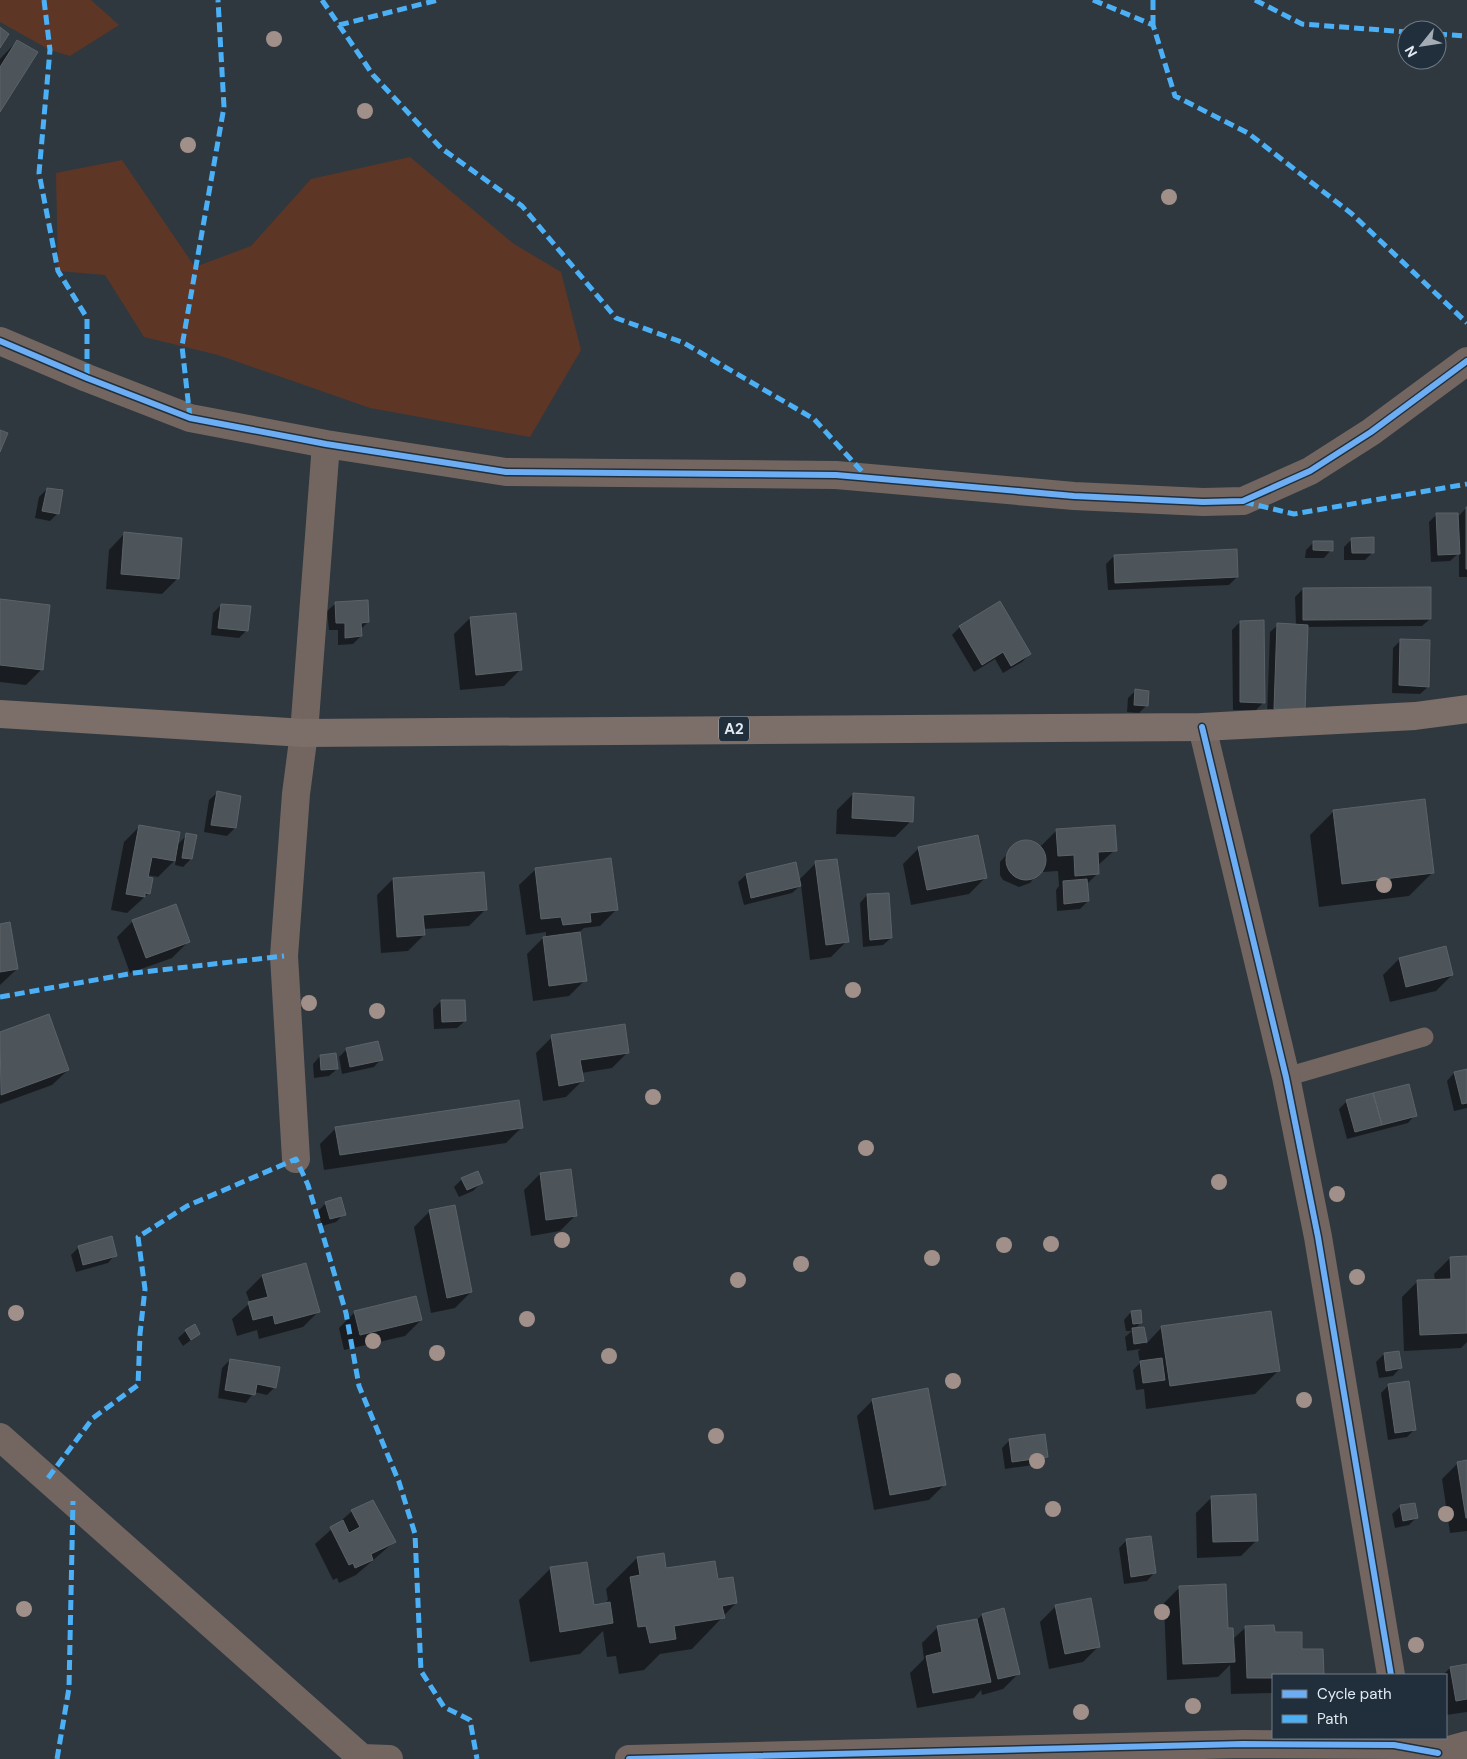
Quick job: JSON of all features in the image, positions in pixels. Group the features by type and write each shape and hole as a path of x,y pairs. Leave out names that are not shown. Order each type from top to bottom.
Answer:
{"main road":[{"name":"A2","path":"0,714 304,733 1202,727 1415,716 1467,710"}],"street":[{"path":"0,341 87,378 190,418 326,444 506,472 836,475 1074,496 1203,502 1242,501 1310,471 1371,432 1467,361"},
{"path":"296,1159 284,956 296,794 304,733 326,444"},
{"path":"1202,727 1286,1077 1318,1237 1391,1674"},
{"path":"0,1437 363,1758 389,1759"},
{"path":"629,1759 1243,1744 1394,1745 1433,1750 1467,1745"}],"lane":[{"path":"1286,1077 1424,1037"}],"shaded area":[{"path":"0,0 91,0 119,25 70,56 50,50 0,22"},
{"path":"410,157 514,244 561,272 581,350 530,437 370,408 218,355 144,337 105,275 58,271 56,173 122,160 195,267 251,246 311,179"}],"building":[{"path":"0,27 9,34 0,48"},
{"path":"17,40 38,52 0,112 0,67"},
{"path":"0,430 8,433 0,452"},
{"path":"47,488 63,490 59,514 42,511"},
{"path":"1467,507 1467,569 1466,569"},
{"path":"1436,513 1458,513 1460,554 1438,555"},
{"path":"124,532 182,538 179,579 121,574"},
{"path":"1374,537 1374,553 1352,553 1351,538"},
{"path":"1313,541 1333,541 1333,551 1313,550"},
{"path":"1237,549 1238,577 1115,583 1114,555"},
{"path":"1431,587 1431,619 1303,620 1303,588"},
{"path":"0,599 50,605 43,670 0,665"},
{"path":"368,600 369,622 361,623 362,636 345,638 345,623 336,623 335,602"},
{"path":"1000,601 1031,654 1011,666 1003,652 982,665 959,626"},
{"path":"221,604 251,606 248,631 218,628"},
{"path":"516,613 522,670 476,675 470,617"},
{"path":"1264,620 1265,703 1240,702 1240,621"},
{"path":"1277,623 1308,625 1305,711 1274,709"},
{"path":"1400,639 1430,640 1429,687 1399,685"},
{"path":"1135,689 1149,691 1148,706 1134,705"},
{"path":"217,791 241,796 236,828 211,825"},
{"path":"853,793 914,797 913,822 852,818"},
{"path":"1425,799 1434,873 1342,884 1333,810"},
{"path":"139,825 180,832 175,861 152,857 148,877 153,878 150,894 145,893 145,897 126,894"},
{"path":"1115,825 1117,851 1098,852 1099,874 1075,876 1074,855 1058,856 1056,829"},
{"path":"186,833 197,835 192,859 182,858"},
{"path":"978,835 987,878 927,890 918,847"},
{"path":"1030,840 1037,843 1043,849 1046,860 1045,868 1037,877 1030,880 1022,880 1015,877 1007,868 1006,856 1009,849 1018,841"},
{"path":"611,858 618,910 590,913 591,922 563,925 561,917 541,919 535,868"},
{"path":"837,859 849,942 826,945 815,861"},
{"path":"796,862 801,886 751,898 746,874"},
{"path":"484,872 487,910 423,915 425,935 397,937 393,878"},
{"path":"1087,879 1089,901 1064,904 1063,881"},
{"path":"889,893 892,938 870,940 867,894"},
{"path":"176,904 190,942 146,958 132,920"},
{"path":"10,922 18,969 0,972 0,924"},
{"path":"580,932 587,981 549,986 543,937"},
{"path":"1446,946 1453,975 1406,987 1399,958"},
{"path":"441,1000 465,1000 466,1021 442,1022"},
{"path":"49,1014 69,1070 1,1095 0,1032"},
{"path":"625,1024 629,1053 580,1060 584,1081 559,1086 551,1035"},
{"path":"378,1041 383,1060 350,1067 346,1048"},
{"path":"336,1053 338,1069 321,1070 320,1055"},
{"path":"1467,1069 1467,1103 1462,1104 1454,1072"},
{"path":"1409,1084 1417,1116 1382,1125 1373,1093"},
{"path":"1373,1093 1382,1125 1355,1132 1346,1100"},
{"path":"519,1100 523,1128 340,1155 335,1127"},
{"path":"571,1169 577,1216 546,1220 540,1173"},
{"path":"478,1171 483,1183 467,1190 461,1178"},
{"path":"341,1197 346,1215 330,1219 325,1202"},
{"path":"455,1205 472,1292 447,1298 429,1210"},
{"path":"112,1236 117,1256 83,1265 78,1246"},
{"path":"1467,1256 1467,1333 1420,1335 1417,1280 1451,1279 1450,1257"},
{"path":"306,1263 320,1312 275,1324 273,1315 253,1320 248,1302 268,1297 262,1275"},
{"path":"416,1296 422,1320 360,1335 354,1311"},
{"path":"1141,1310 1142,1323 1133,1324 1131,1311"},
{"path":"1271,1311 1280,1371 1170,1386 1161,1326"},
{"path":"195,1324 200,1334 191,1340 185,1330"},
{"path":"1144,1327 1147,1342 1134,1344 1132,1328"},
{"path":"1399,1351 1402,1368 1386,1371 1384,1353"},
{"path":"1162,1358 1165,1380 1143,1383 1140,1361"},
{"path":"230,1359 280,1367 276,1388 257,1384 255,1395 225,1390"},
{"path":"1409,1381 1416,1430 1395,1433 1388,1384"},
{"path":"928,1388 946,1485 890,1495 872,1399"},
{"path":"1045,1434 1048,1457 1012,1462 1009,1439"},
{"path":"1467,1460 1467,1518 1466,1518 1457,1462"},
{"path":"1256,1494 1258,1541 1213,1542 1211,1496"},
{"path":"373,1500 396,1542 371,1554 373,1560 355,1568 353,1563 349,1565 330,1527 343,1520 349,1533 360,1527 351,1510"},
{"path":"1415,1503 1418,1518 1403,1521 1400,1505"},
{"path":"1151,1536 1156,1573 1131,1577 1126,1539"},
{"path":"664,1553 666,1568 715,1561 718,1579 733,1577 737,1603 722,1606 725,1618 674,1626 676,1639 650,1643 646,1626 638,1627 630,1577 640,1575 637,1557"},
{"path":"587,1562 594,1605 610,1602 613,1623 560,1632 550,1567"},
{"path":"1226,1584 1228,1628 1233,1628 1235,1662 1183,1664 1179,1586"},
{"path":"1091,1598 1100,1647 1065,1654 1055,1605"},
{"path":"1004,1608 1020,1674 998,1679 982,1614"},
{"path":"977,1619 991,1682 933,1693 926,1656 942,1652 937,1626"},
{"path":"1274,1625 1275,1632 1302,1632 1302,1649 1323,1649 1324,1674 1272,1674 1272,1678 1247,1678 1245,1626"},
{"path":"1467,1664 1467,1699 1456,1701 1450,1667"}],"marked path":[{"path":"44,0 50,50 39,173 58,271 87,318 87,378"},
{"path":"190,418 182,346 224,107 218,0"},
{"path":"322,0 373,75 441,148 522,206 616,318 684,343 814,419 867,477"},
{"path":"339,25 438,0"},
{"path":"1093,0 1153,25 1175,96 1248,133 1352,214 1467,323"},
{"path":"1153,0 1153,25"},
{"path":"1255,0 1302,24 1397,31"},
{"path":"1447,35 1467,36"},
{"path":"1244,502 1294,514 1467,484"},
{"path":"0,997 134,973 284,956"},
{"path":"48,1478 93,1418 138,1385 140,1334 145,1289 138,1237 187,1206 296,1159 308,1185 346,1313 359,1386 399,1482 415,1534 421,1671 444,1707 470,1720 477,1759"},
{"path":"57,1759 69,1688 73,1501"}],"cycle path":[{"path":"0,341 87,378 190,418 326,444 506,472 836,475 1074,496 1203,502 1243,501 1310,471 1371,432 1467,361"},
{"path":"1202,727 1286,1077 1318,1237 1391,1674"},
{"path":"629,1759 1243,1744 1394,1745 1438,1753"}]}
